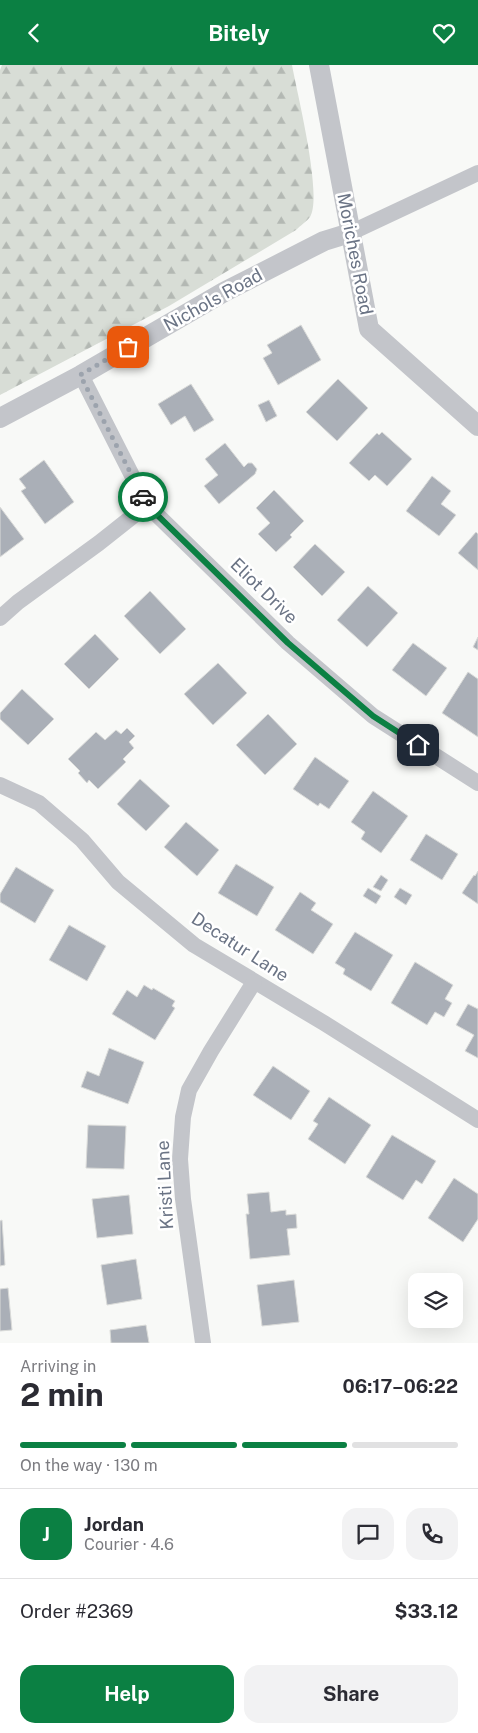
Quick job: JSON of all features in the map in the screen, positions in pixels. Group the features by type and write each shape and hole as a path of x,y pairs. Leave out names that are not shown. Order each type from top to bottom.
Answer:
{"street":[{"name":"Moriches Road","path":"320,65 369,329 478,426"},
{"path":"350,233 478,173"},
{"name":"Nichols Road","path":"0,418 80,375 224,292 324,241 350,233"},
{"name":"Eliot Drive","path":"80,375 147,505 288,643 373,716 478,783"},
{"path":"0,618 18,602 99,543 147,505"},
{"name":"Decatur Lane","path":"0,785 39,803 82,840 118,882 194,945 324,1023 478,1120"},
{"name":"Kristi Lane","path":"203,1343 183,1199 180,1159 183,1117 189,1090 254,982"}],"green space":[{"path":"2,65 292,65 311,167 313,206 310,217 296,230 169,306 0,395 0,70"}],"building":[{"path":"301,325 321,360 278,385 263,358 272,353 267,345"},
{"path":"338,379 368,408 337,441 306,412"},
{"path":"191,384 214,420 194,432 185,416 171,425 158,404"},
{"path":"269,400 277,416 266,422 258,405"},
{"path":"382,432 412,459 387,486 375,475 369,481 349,463 377,433 379,435"},
{"path":"225,443 244,467 248,463 252,463 257,469 255,474 219,504 204,486 218,475 205,459"},
{"path":"44,460 74,502 45,524 21,491 26,488 19,479"},
{"path":"432,476 451,491 441,504 456,515 439,536 406,511"},
{"path":"274,490 304,521 290,535 292,537 276,552 258,534 270,523 256,508"},
{"path":"0,507 24,539 0,557"},
{"path":"476,532 478,534 478,570 458,553"},
{"path":"315,544 345,572 322,596 293,567"},
{"path":"368,586 398,613 367,647 337,620"},
{"path":"150,591 186,629 160,654 124,616"},
{"path":"95,634 119,659 89,689 64,664"},
{"path":"478,637 478,650 473,647"},
{"path":"413,643 447,668 426,696 392,670"},
{"path":"218,663 247,693 213,725 184,694"},
{"path":"468,672 478,679 478,737 442,713"},
{"path":"22,689 54,719 28,745 0,719 0,713"},
{"path":"268,714 297,744 265,775 236,745"},
{"path":"127,728 135,736 129,742 134,748 123,759 126,762 98,789 89,780 87,783 78,773 80,771 68,759 96,732 105,740 116,730 121,734"},
{"path":"315,757 349,781 329,809 320,803 318,806 293,789"},
{"path":"140,779 170,806 146,831 117,804"},
{"path":"373,791 408,816 381,853 361,839 365,832 351,822"},
{"path":"186,822 219,850 197,876 164,847"},
{"path":"426,834 458,854 442,880 410,860"},
{"path":"236,864 274,887 257,916 218,893"},
{"path":"16,867 54,890 35,923 0,902 0,894"},
{"path":"478,871 478,904 462,893"},
{"path":"381,875 388,880 381,891 373,887"},
{"path":"368,888 381,896 376,904 363,896"},
{"path":"400,888 412,895 406,905 394,897"},
{"path":"300,892 316,903 311,910 333,924 313,954 275,930"},
{"path":"69,925 106,946 87,981 49,960"},
{"path":"355,932 393,955 371,991 343,974 345,969 335,963"},
{"path":"415,962 453,985 445,999 452,1003 444,1017 435,1012 427,1025 391,1003"},
{"path":"144,985 175,1001 172,1006 175,1008 155,1040 112,1014 127,990 137,997"},
{"path":"468,1004 478,1009 478,1058 465,1051 474,1035 456,1025"},
{"path":"109,1048 144,1062 128,1104 81,1087 87,1071 99,1076"},
{"path":"273,1066 310,1091 291,1120 253,1095"},
{"path":"329,1097 371,1125 345,1164 308,1139 318,1124 313,1121"},
{"path":"88,1125 126,1126 124,1169 86,1168"},
{"path":"392,1135 436,1161 422,1184 416,1180 403,1200 366,1177"},
{"path":"454,1178 478,1194 478,1219 463,1242 428,1218"},
{"path":"269,1192 271,1212 286,1210 286,1215 296,1214 297,1228 287,1229 290,1255 250,1259 246,1214 249,1214 247,1194"},
{"path":"129,1195 133,1234 97,1238 92,1199"},
{"path":"2,1220 5,1265 0,1266 0,1221"},
{"path":"136,1259 142,1299 107,1305 101,1265"},
{"path":"294,1280 299,1322 262,1326 257,1285"},
{"path":"8,1288 12,1330 0,1331 0,1289"},
{"path":"146,1325 149,1343 111,1343 110,1330"}],"way so far":[{"path":"128,347 80,375 143,497"}],"route":[{"path":"143,497 147,505 288,643 373,716 418,745"}]}
